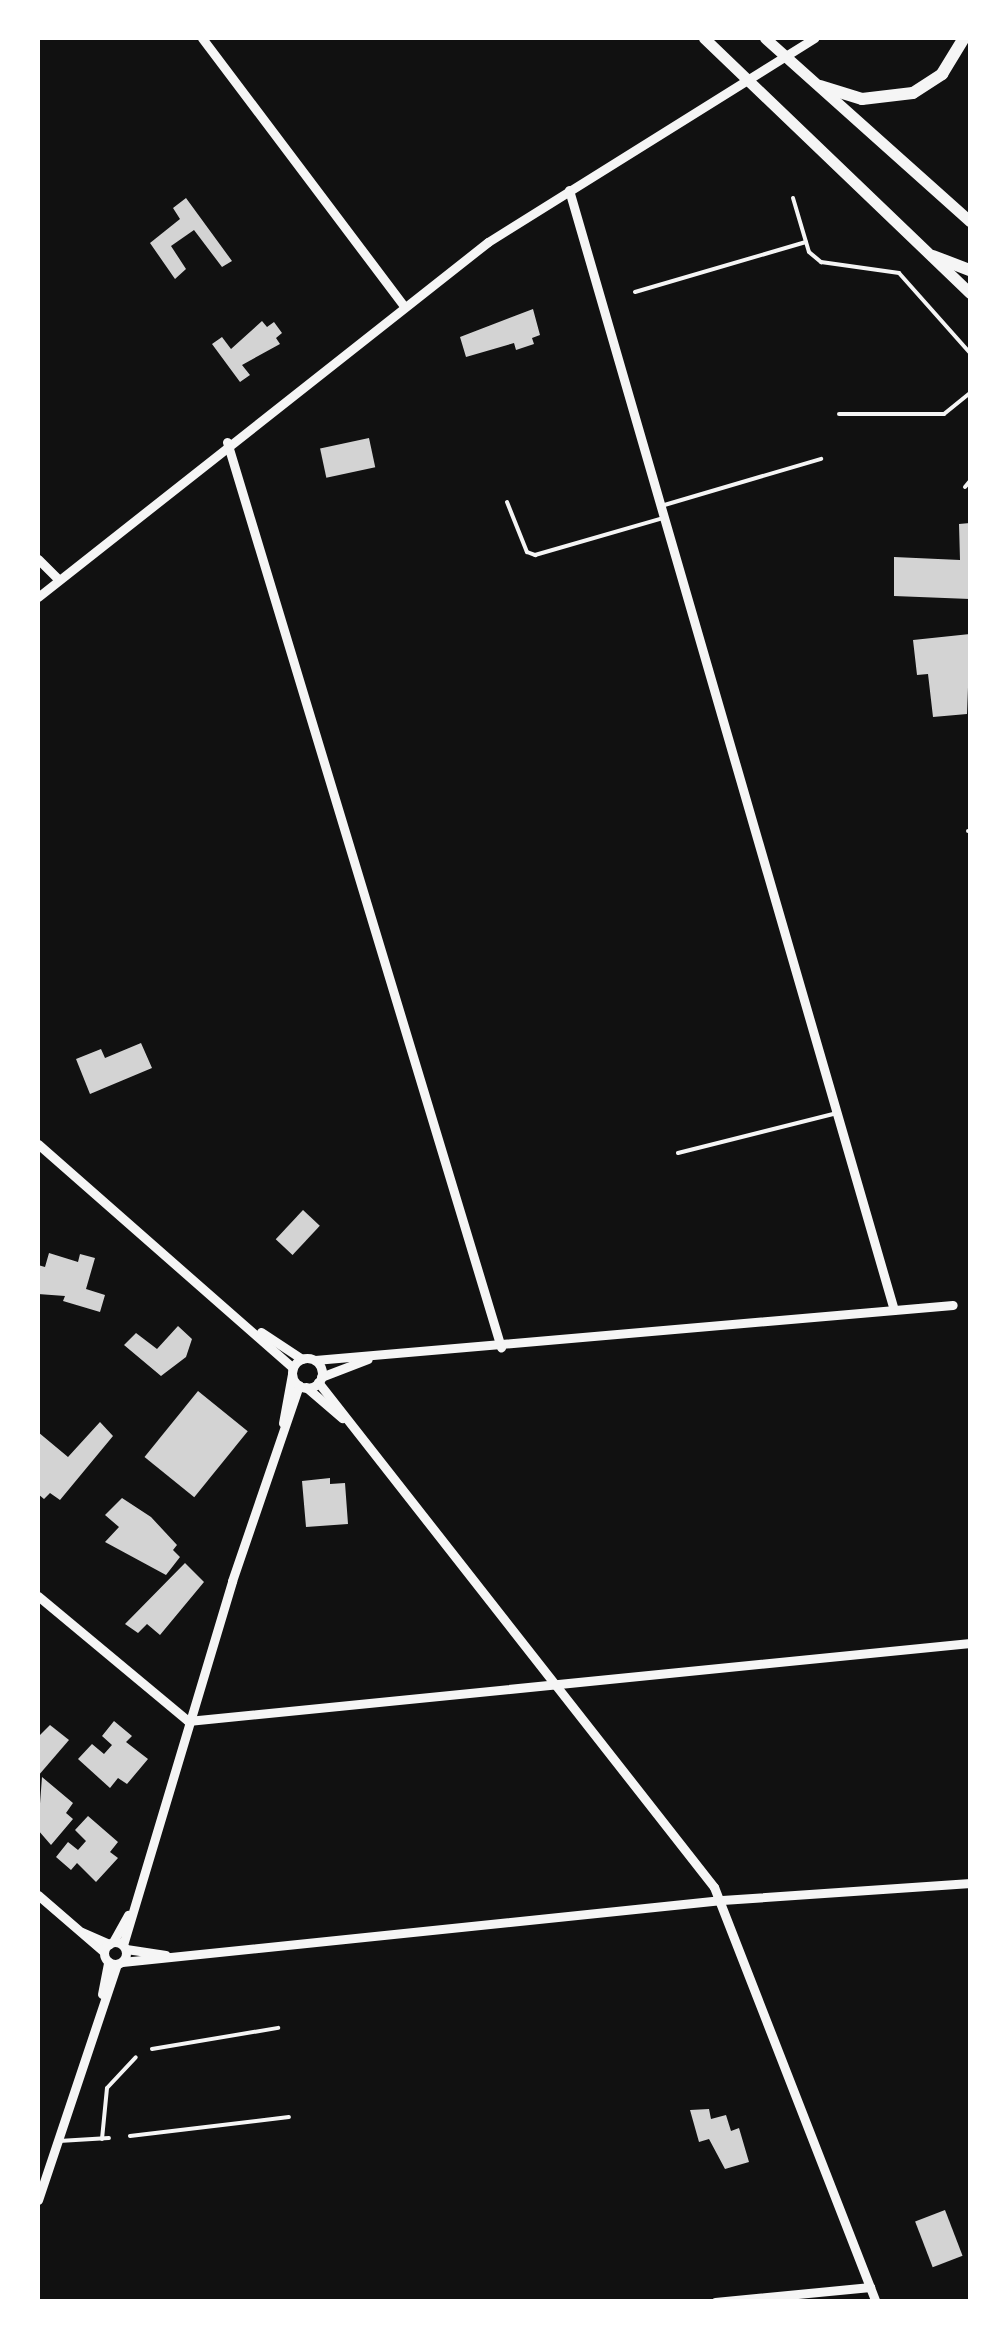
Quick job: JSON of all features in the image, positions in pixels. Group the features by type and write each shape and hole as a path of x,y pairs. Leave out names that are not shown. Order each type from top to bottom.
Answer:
{"main road":[{"path":"704,38 748,74 970,293"},
{"path":"766,38 970,220"},
{"path":"820,86 862,99 913,93 942,74 964,38"},
{"path":"933,256 970,270"}],"street":[{"path":"202,38 404,306"},
{"path":"38,598 227,442 404,306 569,190 748,74 815,38"},
{"path":"569,190 894,1310"},
{"path":"227,442 501,1347"},
{"path":"38,559 58,579"},
{"path":"38,1144 258,1331 302,1359 370,1358 953,1305"},
{"path":"258,1331 302,1386 344,1420"},
{"path":"38,2200 283,1430 302,1386 370,1358"},
{"path":"283,1430 293,1371 302,1359"},
{"path":"315,1360 320,1380 344,1420 558,1686 722,1900 876,2302"},
{"path":"38,1596 188,1721 970,1643"},
{"path":"38,1895 82,1932 115,1952 169,1956 722,1900 970,1882"},
{"path":"715,2302 870,2287"}],"lane":[{"path":"794,198 806,242 821,262 900,273 970,353"},
{"path":"635,292 806,242"},
{"path":"839,414 938,415 970,393"},
{"path":"661,506 821,459"},
{"path":"965,487 970,481"},
{"path":"506,502 527,552 535,555 665,518"},
{"path":"678,1153 838,1112"},
{"path":"152,2049 278,2028"},
{"path":"102,2139 107,2088 136,2057"},
{"path":"130,2136 290,2117"},
{"path":"56,2142 109,2138"}],"building":[{"path":"186,198 232,261 222,267 194,230 171,246 186,269 175,279 150,243 180,219 173,208"},
{"path":"533,309 540,335 532,338 534,344 516,350 514,343 466,357 460,337"},
{"path":"262,321 267,327 274,322 282,333 276,338 280,344 242,365 250,375 240,382 212,344 222,337 231,349"},
{"path":"369,438 375,467 326,478 320,448"},
{"path":"970,523 970,599 894,596 894,557 960,560 959,524"},
{"path":"970,634 967,714 933,717 928,674 917,675 913,640"},
{"path":"141,1043 152,1068 90,1094 76,1059 101,1049 105,1058"},
{"path":"303,1210 320,1226 293,1255 276,1239"},
{"path":"49,1253 78,1262 80,1254 95,1258 86,1289 105,1295 100,1312 63,1301 65,1296 38,1294 38,1265 45,1267"},
{"path":"178,1326 192,1339 186,1357 161,1376 124,1345 136,1333 157,1349"},
{"path":"198,1391 248,1431 194,1497 145,1457"},
{"path":"100,1422 113,1436 60,1500 50,1493 44,1499 38,1494 38,1432 68,1457"},
{"path":"330,1478 330,1484 345,1483 348,1524 306,1527 302,1481"},
{"path":"122,1498 151,1517 177,1545 173,1550 180,1557 166,1575 105,1542 119,1527 105,1515"},
{"path":"185,1563 204,1582 160,1635 147,1624 138,1633 125,1624"},
{"path":"114,1721 132,1736 126,1742 148,1759 127,1784 118,1778 110,1788 78,1759 92,1744 104,1754 112,1745 102,1736"},
{"path":"50,1725 69,1740 38,1776 38,1737"},
{"path":"42,1777 73,1803 66,1813 73,1819 51,1845 38,1830"},
{"path":"88,1816 118,1842 110,1852 118,1858 96,1882 77,1863 71,1870 56,1857 68,1842 78,1850 86,1841 75,1830"},
{"path":"709,2109 711,2119 726,2115 731,2131 739,2128 749,2162 725,2169 709,2139 699,2142 690,2110"},
{"path":"945,2210 963,2256 933,2267 915,2221"}]}
